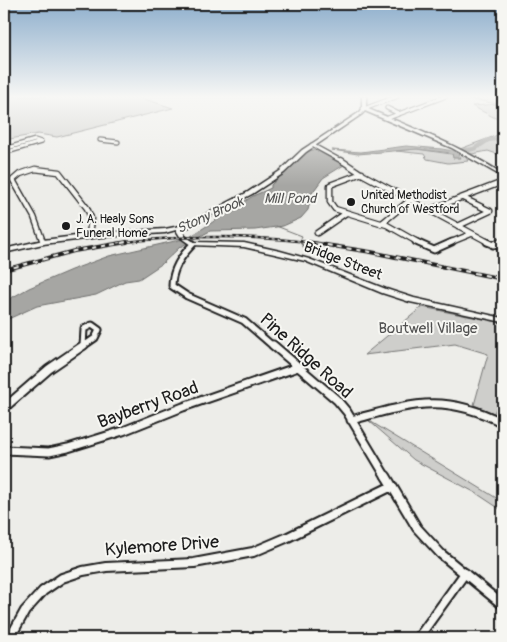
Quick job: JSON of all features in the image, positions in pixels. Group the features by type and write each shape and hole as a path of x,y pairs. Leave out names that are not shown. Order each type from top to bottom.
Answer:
{"main road":[{"path":"4,251 43,242 89,236 160,232 178,228 250,193 282,172 297,156 342,126"},
{"path":"406,126 466,153 503,176"},
{"path":"178,228 189,242"},
{"name":"Bridge Street","path":"189,242 244,245 280,253 307,260 400,296 439,307 503,320"}],"street":[{"path":"4,149 35,140 41,142 4,153"},
{"path":"100,140 118,142"},
{"path":"312,146 330,151 362,173 410,200 471,234 503,248"},
{"path":"43,242 34,217 13,180 20,174 38,169 56,171 67,180 90,214 89,236"},
{"path":"362,173 330,185 330,205 335,209 381,224 434,250 471,234"},
{"path":"429,210 503,182"},
{"path":"458,226 490,211 463,198"},
{"path":"381,224 410,200"},
{"path":"317,233 346,213"},
{"path":"493,245 503,240"},
{"name":"Pine Ridge Road","path":"189,242 174,270 172,286 189,296 227,311 244,321 337,400 417,528 441,554 503,605"},
{"path":"4,408 31,383 83,346"},
{"name":"Bayberry Road","path":"4,450 49,452 68,448 123,431 183,407 254,384 298,367"},
{"path":"351,420 395,407 434,402 473,409 503,423"},
{"name":"Kylemore Drive","path":"10,638 36,599 56,581 70,574 98,567 193,564 232,558 252,552 295,534 390,486"},
{"path":"418,638 464,573"}],"green space":[{"path":"4,126 101,126 57,137 38,134 4,140"},
{"path":"503,133 503,156 488,151 472,154 460,149"},
{"path":"416,149 458,155 464,153 468,161 448,163 427,159 424,154 396,151"},
{"name":"Boutwell Village","path":"422,307 503,323 503,393 494,413 474,405 488,354 455,344 364,355"},
{"path":"368,420 503,502 503,511 476,493 414,460"}],"water":[{"path":"406,146 464,153 458,153 461,158 453,158 452,153 417,149 358,154 332,150 361,152"},
{"name":"Mill Pond","path":"311,150 324,150 344,165 323,178 312,193 308,210 301,218 283,226 255,230 210,231 180,247 163,263 139,279 125,281 96,295 37,306 6,320 4,329 4,302 29,288 109,256 188,238 253,196 271,188 271,185 301,156"}],"waterway":[{"name":"Stony Brook","path":"451,152 470,150 480,146 487,140 503,138"},
{"path":"276,226 302,236 301,238"},
{"path":"300,242 304,247 340,259"}],"railway":[{"path":"127,242 167,238 217,237 267,238 307,242"},
{"path":"4,270 74,251 127,242"},
{"path":"117,243 127,242"},
{"path":"307,242 317,243"},
{"path":"307,242 371,252 503,279"}],"place":[{"name":"United Methodist Church of Westford","path":"351,202"},
{"name":"J. A. Healy Sons Funeral Home","path":"66,226"}]}
